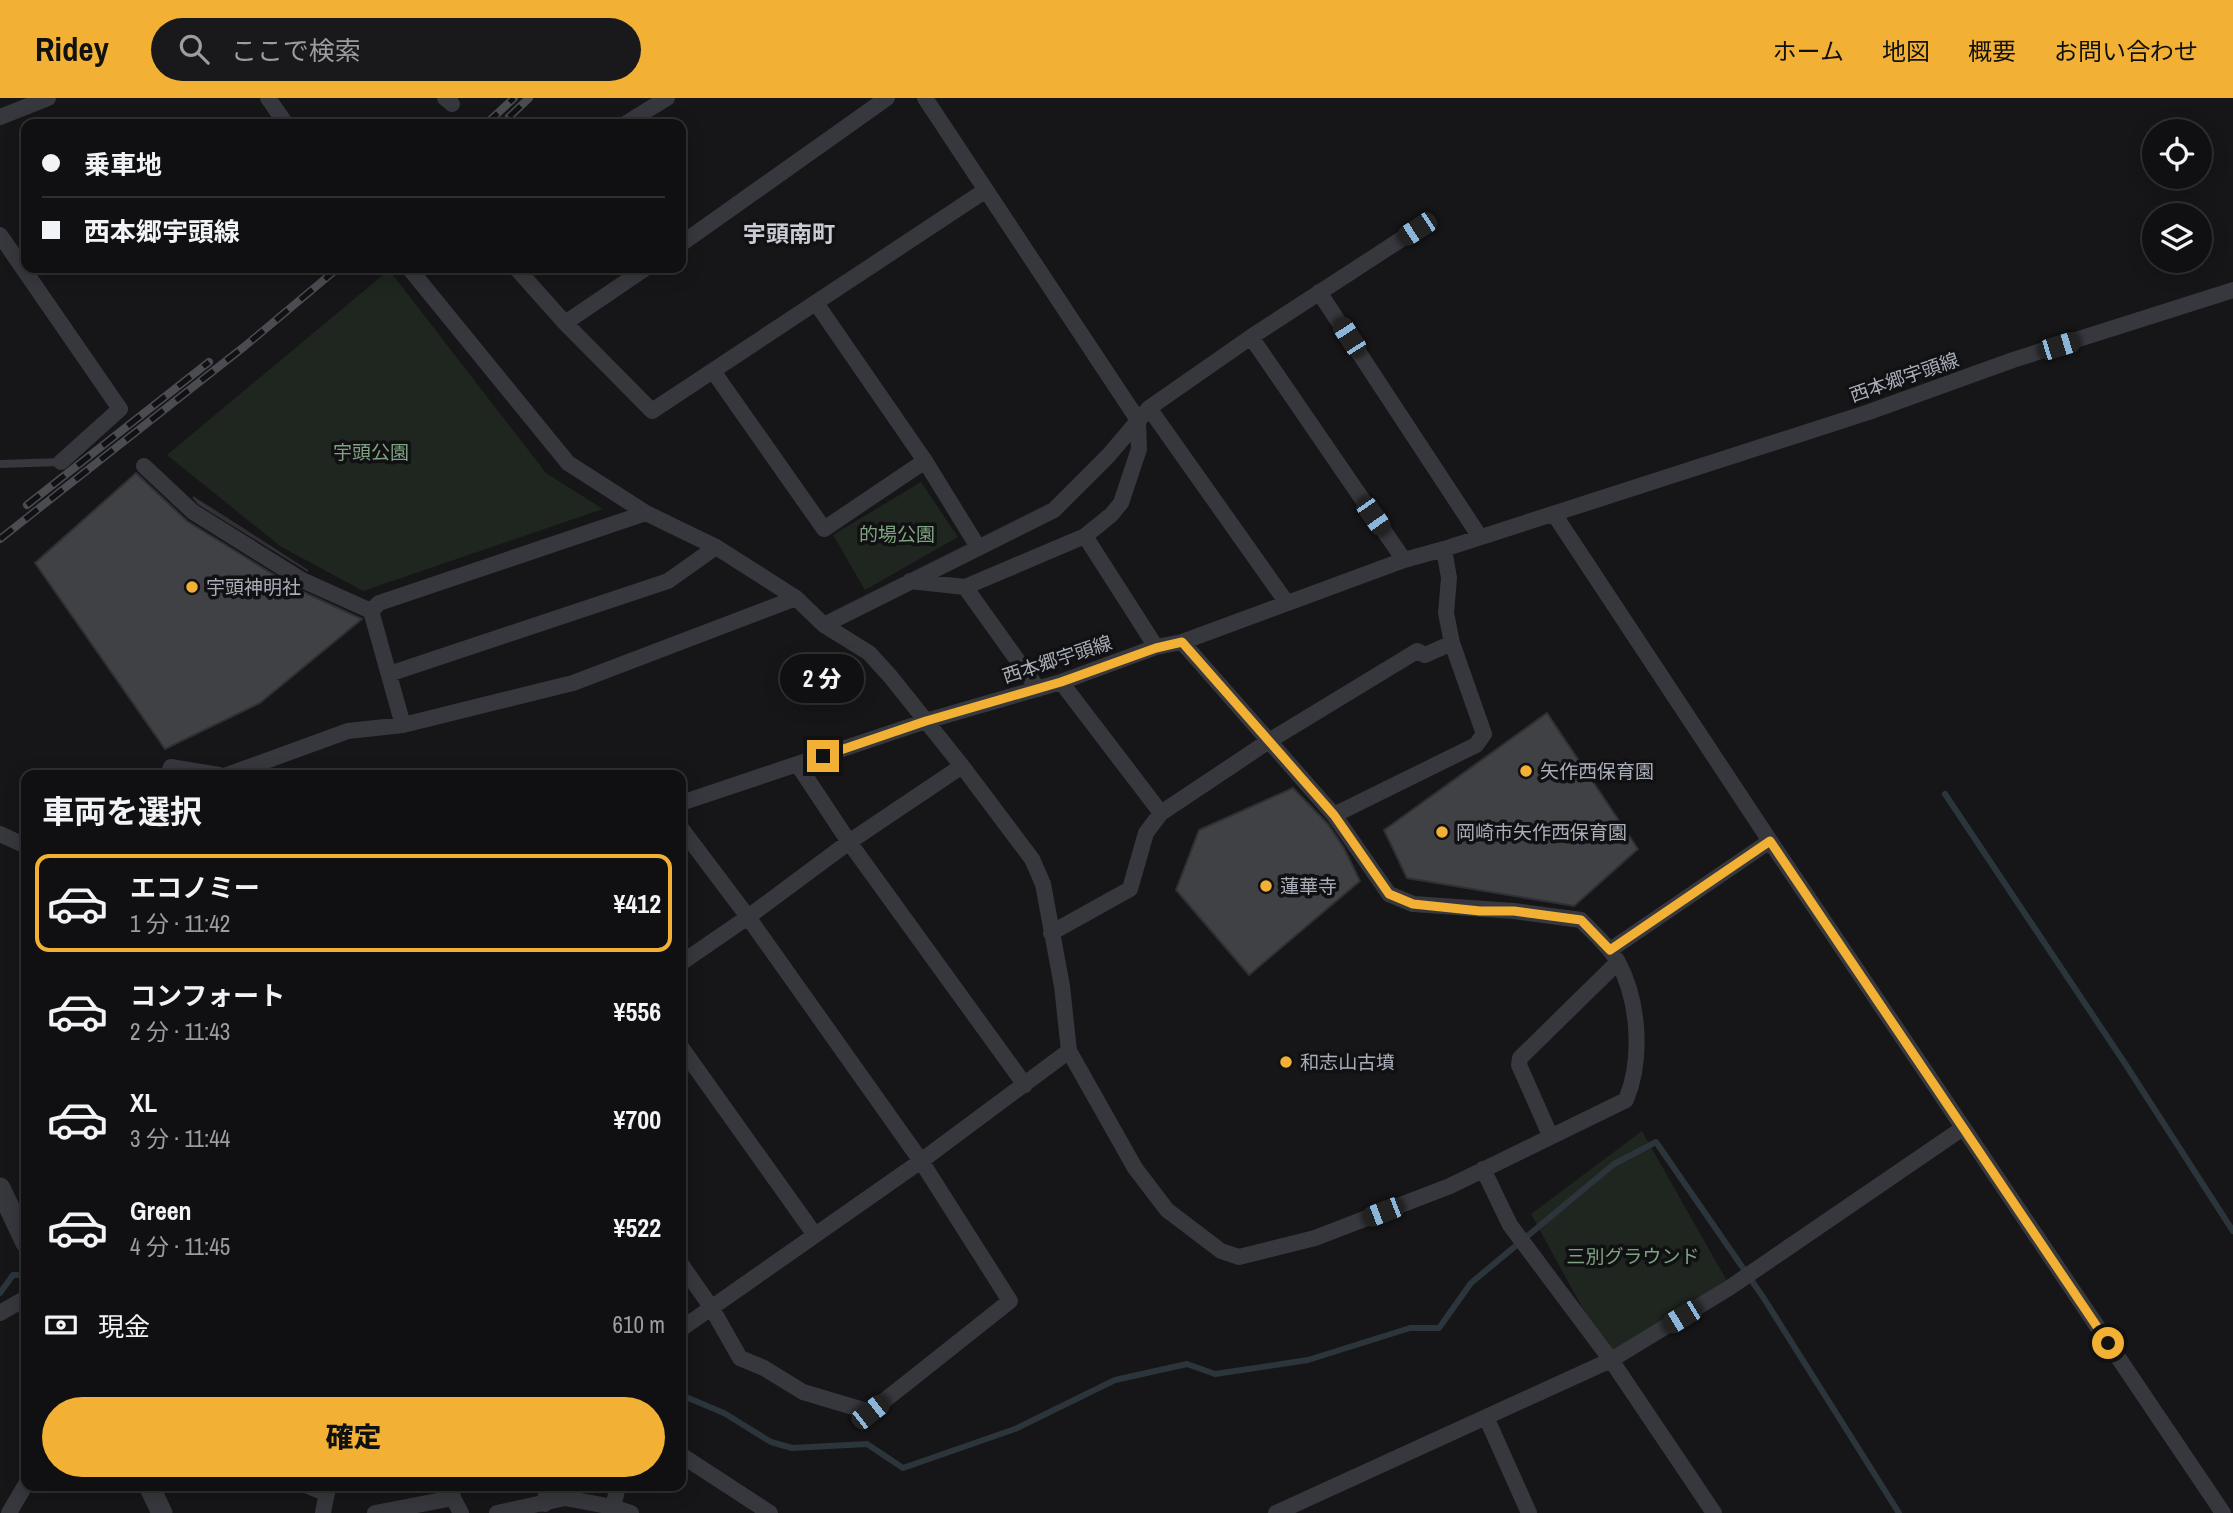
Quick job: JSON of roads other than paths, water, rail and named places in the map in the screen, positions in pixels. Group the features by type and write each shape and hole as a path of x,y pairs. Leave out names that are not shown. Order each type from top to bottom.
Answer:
{"street":[{"path":"0,117 48,98"},
{"path":"268,98 283,119"},
{"path":"633,119 667,98"},
{"path":"686,240 887,98"},
{"path":"925,98 986,190 1144,414 1287,603"},
{"path":"520,273 565,323 652,411 986,190"},
{"path":"824,625 909,580 1054,510 1108,456 1144,414 1251,337 1417,229"},
{"path":"0,235 21,265"},
{"path":"26,273 120,409 61,462"},
{"path":"413,273 568,463 646,513 716,547 796,598 824,625 869,653 926,721 1032,859 1043,884 1062,986 1069,1051 1135,1168 1167,1210 1221,1251 1240,1257 1315,1238 1450,1186 1626,1100 1634,1080 1637,1052 1634,1009 1614,956 1581,920 1514,911 1480,911 1413,904 1389,894 1334,815 1182,642"},
{"path":"565,323 639,273"},
{"name":"西本郷宇頭線","path":"1554,514 1869,412 2013,360 2233,290"},
{"path":"1319,292 1480,537 1554,514 1770,841 2223,1513"},
{"path":"816,303 925,461 978,547"},
{"path":"1251,337 1404,560"},
{"path":"713,371 824,529 925,461"},
{"path":"909,580 965,587 1085,536 1121,503 1139,449 1144,414"},
{"path":"144,466 193,512 302,580 371,611 403,725"},
{"path":"371,611 379,603 646,513"},
{"path":"1085,536 1156,648"},
{"name":"西本郷宇頭線","path":"686,801 926,721 1061,682 1156,648 1182,642 1404,560 1480,537"},
{"path":"389,674 668,581 716,547"},
{"path":"1334,815 1476,745 1484,734 1452,643 1446,612 1449,578 1444,550"},
{"path":"965,587 1038,689"},
{"path":"241,770 348,731 403,725 573,683 796,598"},
{"path":"1051,933 1130,889 1146,833 1161,813 1269,741 1417,651 1425,655 1452,643"},
{"path":"1061,682 1161,813"},
{"path":"797,765 849,842 1025,1085"},
{"path":"686,960 849,842 962,766"},
{"path":"169,770 170,767 188,770"},
{"path":"0,834 21,844"},
{"path":"686,835 748,917 920,1161 1010,1301 870,1412 803,1392 764,1368 740,1358 686,1272"},
{"path":"1550,1135 1519,1065 1520,1058 1614,956 1770,841"},
{"path":"686,1325 920,1161 1069,1051"},
{"path":"686,1054 815,1235"},
{"path":"1276,1513 1611,1360 1729,1288 1963,1128"},
{"path":"1483,1169 1510,1225 1611,1360 1714,1513"},
{"path":"0,1188 21,1232"},
{"path":"0,1313 21,1301"},
{"path":"1486,1417 1528,1513"},
{"path":"686,1458 770,1513"},
{"path":"9,1513 22,1491"},
{"path":"152,1491 164,1511"},
{"path":"325,1513 327,1491"},
{"path":"545,1504 546,1491"},
{"path":"612,1507 617,1491"},
{"path":"375,1513 452,1492 461,1513"},
{"path":"497,1513 565,1498 631,1513"}],"lane":[{"path":"0,464 61,462"}],"waterway":[{"path":"1945,794 2233,1231"},
{"path":"686,1397 724,1413 771,1442 792,1448 867,1444 903,1468 1015,1429 1115,1380 1187,1364 1215,1374 1308,1360 1410,1328 1439,1328 1471,1283 1614,1164 1656,1142 1763,1297 1899,1513"},
{"path":"0,1293 13,1275 21,1275"}],"railway":[{"path":"491,119 514,98"},
{"path":"509,117 529,98"},
{"path":"0,539 245,346 332,273"},
{"path":"27,505 209,362"}],"place":[{"name":"宇頭神明社","path":"192,587"},
{"name":"矢作西保育園","path":"1526,771"},
{"name":"岡崎市矢作西保育園","path":"1442,832"},
{"name":"蓮華寺","path":"1266,886"},
{"name":"和志山古墳","path":"1286,1062"}],"district":[{"name":"宇頭南町","path":"789,234"}],"park label":[{"name":"宇頭公園","path":"371,452"},
{"name":"的場公園","path":"897,534"},
{"name":"三別グラウンド","path":"1633,1256"}]}
